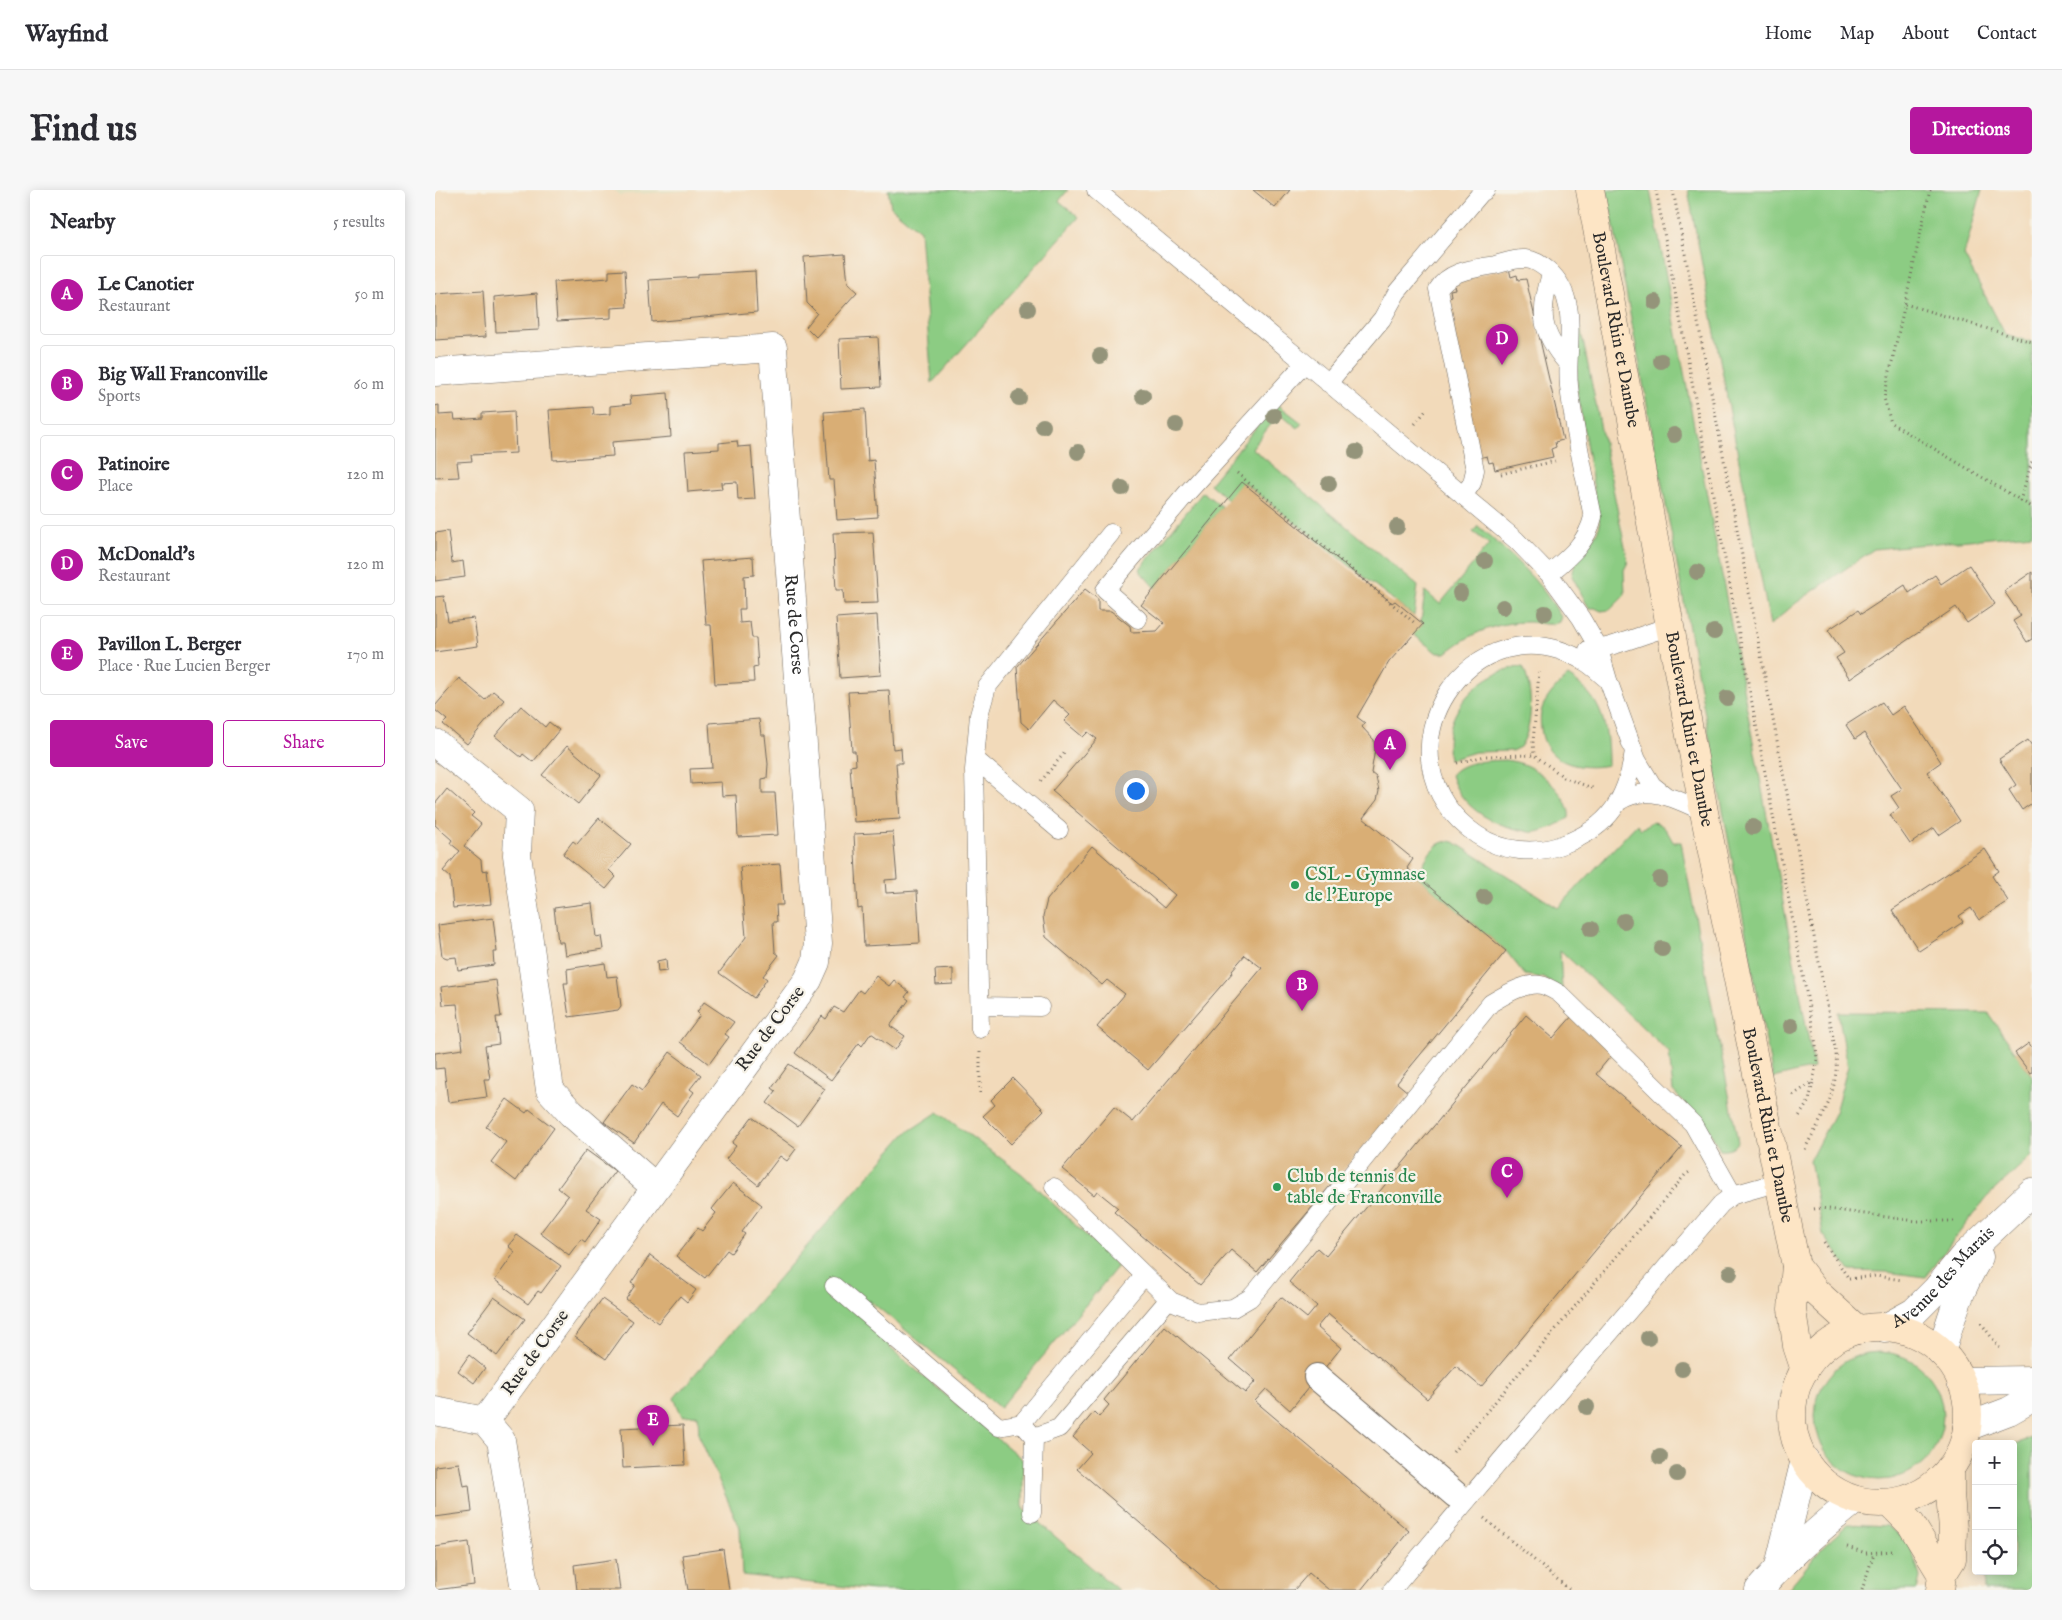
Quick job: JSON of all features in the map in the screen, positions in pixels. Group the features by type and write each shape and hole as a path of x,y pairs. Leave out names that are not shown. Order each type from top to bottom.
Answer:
{"main road":[{"name":"Boulevard Rhin et Danube","path":"1590,190 1704,812 1796,1266 1792,1309 1797,1346 1805,1370"},
{"name":"Boulevard Rhin et Danube","path":"1796,1266 1815,1291 1871,1329"},
{"path":"1871,1329 1905,1331 1924,1340 1941,1352 1961,1381 1967,1403 1967,1427 1964,1441 1950,1468 1934,1485 1913,1497 1890,1503 1873,1503 1855,1500 1835,1491 1818,1478 1805,1460 1795,1439 1792,1415 1795,1392 1805,1370 1819,1352 1837,1338 1871,1329"},
{"path":"1941,1582 1952,1559 1953,1529 1950,1468"},
{"path":"1890,1503 1911,1524 1941,1582"}],"street":[{"name":"Rue de Corse","path":"435,372 773,348 818,943 816,962 808,980 655,1186 485,1421"},
{"path":"435,743 519,810 517,855 549,1090 571,1113 655,1186"},
{"name":"Avenue des Marais","path":"1871,1329 1914,1312 1936,1290 1963,1257 2032,1192"},
{"name":"Avenue des Marais","path":"1941,1352 1957,1300 1967,1276 1999,1224"},
{"path":"1317,1378 1455,1495"},
{"path":"1961,1381 1980,1379 2032,1380"},
{"path":"1967,1427 2009,1411 2032,1398"},
{"path":"435,1411 485,1421 501,1440 525,1590"},
{"path":"1779,1567 1805,1460"},
{"path":"1759,1590 1779,1567 1814,1533 1855,1500"}],"lane":[{"path":"1096,190 1516,540 1549,574 1581,618 1599,649 1607,680 1634,751 1652,784 1666,796"},
{"path":"1328,383 1382,319 1397,292 1481,193 1486,190"},
{"path":"1463,496 1472,484 1475,470 1437,289 1442,282 1457,273 1523,259 1537,261 1561,287 1568,304 1571,326 1567,364 1573,415 1593,517 1590,532 1573,554 1549,574"},
{"path":"1551,274 1542,309 1547,333 1555,349 1567,364"},
{"path":"1138,619 1105,590 1187,493 1305,363"},
{"path":"981,1029 974,770 979,715 987,687 1111,533"},
{"path":"1565,652 1599,649 1671,626"},
{"path":"1607,680 1588,664 1565,652 1541,647 1503,650 1485,657 1470,667 1444,695 1434,721 1429,749 1438,790 1450,810 1484,840 1506,848 1529,851 1552,849 1583,837 1599,826 1611,813 1630,776 1634,751"},
{"path":"975,759 1059,830"},
{"path":"1618,802 1633,794 1649,792 1680,800 1704,812"},
{"path":"1053,1187 1169,1299 1197,1312 1233,1308 1250,1298 1491,1003 1509,993 1528,986 1541,985 1560,994 1693,1124 1733,1195"},
{"path":"980,1006 1040,1007"},
{"path":"1392,1590 1485,1477 1721,1204 1733,1195 1779,1182"},
{"path":"834,1286 999,1428 1022,1422 1144,1276"},
{"path":"1034,1437 1059,1428 1169,1299"},
{"path":"1022,1422 1034,1437 1033,1513"}],"path":[{"path":"1656,190 1816,1045 1817,1060 1813,1082"},
{"path":"1673,190 1835,1053 1837,1072 1833,1090 1802,1157"},
{"path":"1930,190 1884,398 1891,423 2032,507"},
{"path":"1905,304 2032,342"},
{"path":"1222,455 1238,473 1416,624"},
{"path":"1496,475 1558,460"},
{"path":"2020,501 2032,461"},
{"path":"1534,755 1533,742 1541,647"},
{"path":"1024,801 1067,751"},
{"path":"1454,764 1485,756 1534,755 1565,778 1599,790"},
{"path":"981,1029 981,1097"},
{"path":"1433,1476 1685,1175 1713,1158"},
{"path":"1810,1201 1814,1217"},
{"path":"1811,1210 1821,1208 1916,1221 1961,1221"},
{"path":"1822,1238 1849,1279"},
{"path":"1841,1281 1875,1276 1904,1280"},
{"path":"1977,1318 1987,1329 2003,1354"},
{"path":"1479,1514 1570,1590"},
{"path":"1843,1545 1866,1553 1902,1550"},
{"path":"1862,1590 1874,1553"}],"shaded area":[{"path":"614,190 698,190 619,195"}],"green space":[{"path":"888,190 1068,190 1059,201 1079,217 932,383 920,231 891,207"},
{"path":"1607,190 1650,190 1814,1068 1773,1078"},
{"path":"1688,190 1982,190 1964,255 2005,334 2032,342 2032,534 1874,549 1796,603 1770,625"},
{"path":"1580,326 1628,562 1624,570 1625,595 1610,610 1601,611 1589,608 1572,576 1576,562 1600,525 1577,390 1577,338"},
{"path":"1276,403 1302,423 1298,428 1280,413 1252,448 1418,586 1414,616 1243,482 1228,500 1210,484"},
{"path":"1203,492 1222,507 1155,588 1139,570"},
{"path":"1478,526 1513,557 1534,580 1544,591 1561,617 1559,622 1552,624 1528,622 1505,624 1484,630 1474,634 1446,653 1437,653 1413,634 1423,624 1421,622 1425,591 1440,604 1489,544 1473,532"},
{"path":"1523,667 1529,686 1531,708 1528,729 1520,747 1512,751 1475,752 1449,760 1448,742 1450,729 1455,714 1469,694 1478,685 1500,672"},
{"path":"1568,676 1589,694 1601,714 1607,738 1608,765 1586,767 1565,762 1556,757 1544,740 1540,720 1541,711 1554,690"},
{"path":"1505,760 1532,768 1547,779 1561,794 1569,811 1569,818 1545,830 1530,832 1509,827 1488,818 1478,812 1461,796 1451,775 1456,770 1469,764"},
{"path":"1653,822 1663,826 1673,842 1681,842 1738,1142 1733,1148 1728,1150 1720,1150 1708,1128 1673,1091 1669,1052 1560,950 1562,989 1543,978 1525,975 1506,951 1418,877 1423,864 1435,847 1447,841 1454,842 1558,908 1637,824 1641,829"},
{"path":"1838,1012 1988,1013 2032,1076 2032,1155 1986,1198 1925,1277 1886,1272 1850,1271 1823,1234 1810,1160 1835,1112 1848,1066"},
{"path":"938,1112 1022,1174 1118,1266 1000,1408 869,1300 891,1349 1023,1460 1023,1509 1118,1590 874,1590 742,1575 740,1528 699,1436 698,1415 682,1416 674,1398 906,1133"},
{"path":"1879,1352 1903,1357 1924,1371 1938,1392 1943,1416 1938,1440 1924,1461 1903,1475 1879,1480 1855,1475 1834,1461 1820,1440 1815,1416 1820,1392 1834,1371 1855,1357"},
{"path":"2032,1438 2032,1590 1984,1590 1983,1575 2017,1575 2017,1444"},
{"path":"1848,1524 1887,1526 1909,1541 1920,1577 1917,1590 1787,1590 1823,1547"}],"building":[{"path":"1253,190 1290,190 1275,208"},
{"path":"845,254 848,284 857,292 816,337 806,327 817,313 807,303 804,257"},
{"path":"1509,268 1511,277 1517,275 1518,280 1526,279 1563,440 1555,442 1556,447 1551,449 1553,457 1495,470 1493,462 1489,463 1487,456 1479,458 1443,298 1451,296 1450,290 1455,289 1453,281"},
{"path":"625,270 627,307 611,308 611,318 557,321 554,282 609,278 609,271"},
{"path":"755,271 757,312 652,322 649,280 698,277 698,274"},
{"path":"483,291 486,337 435,340 435,294"},
{"path":"537,293 539,330 496,332 494,297"},
{"path":"878,337 881,387 841,389 839,339"},
{"path":"668,393 671,437 612,442 613,456 553,460 549,410 593,407 594,415 610,414 610,406 631,404 630,396"},
{"path":"439,405 439,415 454,414 455,420 482,418 482,413 514,411 516,453 471,455 472,461 457,462 459,477 435,478 435,406"},
{"path":"865,409 868,461 874,460 878,517 837,520 834,480 829,480 824,412"},
{"path":"737,441 738,447 751,446 755,499 738,500 737,482 721,483 722,489 688,492 685,451 719,449 719,443"},
{"name":"CSL - Gymnase de l'Europe","path":"1242,482 1392,603 1395,601 1423,624 1389,662 1357,717 1365,723 1362,727 1374,740 1375,749 1371,773 1376,777 1379,791 1377,800 1363,818 1413,859 1407,868 1506,951 1397,1083 1409,1093 1257,1272 1231,1250 1200,1285 1114,1212 1118,1208 1097,1191 1094,1195 1062,1169 1114,1107 1133,1122 1262,968 1245,955 1232,970 1233,972 1148,1070 1097,1027 1125,994 1107,980 1102,985 1046,937 1043,916 1047,900 1092,846 1164,908 1175,895 1052,791 1097,739 1088,732 1083,737 1064,721 1070,715 1053,700 1029,729 1021,722 1017,667 1085,589 1098,599 1098,611 1111,611 1130,626 1131,632 1157,631 1164,623 1141,605"},
{"path":"448,531 452,563 463,561 465,577 435,581 435,533"},
{"path":"873,532 878,603 844,604 843,590 836,590 833,533"},
{"path":"753,557 754,575 744,576 745,609 739,609 740,623 750,622 752,638 756,638 758,667 753,668 754,682 715,684 711,625 706,625 701,561"},
{"path":"1969,565 1995,604 1967,623 1956,607 1850,679 1836,658 1844,653 1828,630 1858,610 1861,614 1905,585 1909,593 1935,575 1941,584"},
{"path":"2032,572 2032,639 2027,642 2013,621 2021,616 2004,591"},
{"path":"444,596 448,621 474,618 478,646 435,652 435,597"},
{"path":"877,615 881,675 840,678 836,618"},
{"path":"459,678 485,700 493,691 504,700 467,744 443,724 447,720 435,710 435,706"},
{"path":"889,690 893,749 901,748 902,763 896,763 900,819 854,822 850,766 856,765 855,751 852,751 848,692"},
{"path":"1882,702 1891,715 1904,706 1941,762 1927,772 1960,821 1939,835 1934,828 1910,844 1890,815 1899,808 1891,796 1902,789 1864,733 1855,739 1846,725"},
{"path":"521,706 545,727 549,722 559,730 533,762 523,754 521,757 495,736"},
{"path":"759,719 761,735 765,735 768,764 767,778 762,779 762,793 775,793 778,835 738,837 736,795 722,796 721,782 691,784 690,769 712,768 709,723"},
{"path":"2028,740 2032,746 2032,803 2022,810 2009,790 2016,785 1999,759"},
{"path":"567,746 601,775 578,804 542,775"},
{"path":"447,789 474,813 471,816 481,824 464,846 481,860 482,871 487,870 491,904 453,908 450,877 443,871 460,851 450,843 452,840 435,825 435,804"},
{"path":"599,818 631,844 609,870 616,877 606,889 563,854 573,841 577,844"},
{"path":"893,832 897,879 885,880 886,893 917,891 920,943 864,946 862,908 858,909 854,834"},
{"path":"1985,849 1999,871 1992,876 2008,901 1979,920 1971,908 1959,916 1963,922 1919,951 1892,910"},
{"path":"780,864 783,905 776,905 777,922 773,922 775,952 779,955 763,976 767,979 754,998 719,973 746,937 740,867"},
{"path":"592,903 596,937 601,936 603,949 565,955 563,942 558,942 554,908"},
{"path":"493,918 497,952 493,952 494,965 458,970 456,957 447,958 442,956 438,925"},
{"path":"666,959 667,971 658,972 657,961"},
{"path":"605,963 607,977 617,976 621,1006 618,1010 569,1017 564,983 568,983 567,969"},
{"path":"953,969 953,984 936,985 935,970"},
{"path":"876,976 889,986 894,980 909,992 905,997 909,1000 890,1026 905,1036 895,1050 871,1033 862,1046 859,1043 831,1080 795,1053 822,1016 826,1019 834,1007 843,1012 859,990 863,993"},
{"path":"496,980 501,1017 496,1017 499,1044 485,1046 490,1079 484,1079 487,1097 448,1102 444,1068 435,1069 435,1053 463,1049 457,1004 443,1005 441,987"},
{"path":"704,1002 734,1022 725,1034 729,1037 709,1064 680,1042 700,1015 697,1012"},
{"path":"1526,1015 1553,1038 1573,1015 1615,1051 1596,1074 1682,1147 1481,1387 1456,1366 1427,1399 1328,1314 1317,1327 1341,1348 1290,1410 1266,1389 1255,1401 1409,1531 1361,1590 1329,1590 1309,1573 1294,1590 1218,1590 1077,1469 1091,1453 1073,1437 1094,1412 1099,1417 1109,1405 1104,1400 1165,1326 1245,1393 1256,1381 1230,1359 1281,1297 1307,1318 1317,1306 1289,1282 1317,1248 1326,1256"},
{"path":"2029,1043 2032,1048 2032,1072 2030,1073 2015,1053"},
{"path":"670,1052 701,1075 690,1089 694,1092 677,1116 661,1104 634,1143 604,1122 632,1084 642,1091"},
{"path":"789,1064 825,1089 798,1126 767,1103 776,1091 772,1088"},
{"path":"1013,1078 1044,1110 1011,1144 983,1116 995,1105 991,1100"},
{"path":"507,1099 526,1113 529,1109 554,1128 516,1181 491,1162 506,1142 486,1127"},
{"path":"752,1117 796,1149 787,1161 780,1156 758,1185 726,1159 736,1146 732,1143"},
{"path":"586,1150 615,1171 586,1209 601,1219 585,1242 581,1239 569,1255 540,1233 568,1196 558,1188"},
{"path":"733,1183 762,1205 742,1232 745,1234 731,1253 727,1250 705,1278 676,1256 698,1228 702,1231 716,1213 712,1209"},
{"path":"517,1235 561,1266 541,1293 538,1291 528,1304 495,1280 515,1252 508,1246"},
{"path":"650,1255 696,1290 687,1302 680,1296 658,1323 626,1299 635,1285 631,1283"},
{"path":"494,1297 525,1319 497,1356 467,1333"},
{"path":"602,1299 633,1321 606,1359 575,1337"},
{"path":"469,1355 485,1368 474,1383 458,1371"},
{"path":"683,1425 685,1465 623,1468 621,1428"},
{"path":"459,1463 463,1486 469,1485 472,1512 435,1517 435,1466"},
{"path":"469,1542 474,1585 435,1590 435,1547"},
{"path":"723,1549 729,1590 688,1590 682,1555"},
{"path":"616,1559 620,1590 577,1590 574,1565"}],"place":[{"name":"McDonald's","path":"1502,365"},
{"name":"Le Canotier","path":"1390,770"},
{"name":"CSL - Gymnase de l'Europe","path":"1295,885"},
{"name":"Big Wall Franconville","path":"1302,1011"},
{"name":"Club de tennis de table de Franconville","path":"1277,1187"},
{"name":"Patinoire","path":"1507,1198"},
{"name":"Pavillon L. Berger","path":"653,1446"}]}
